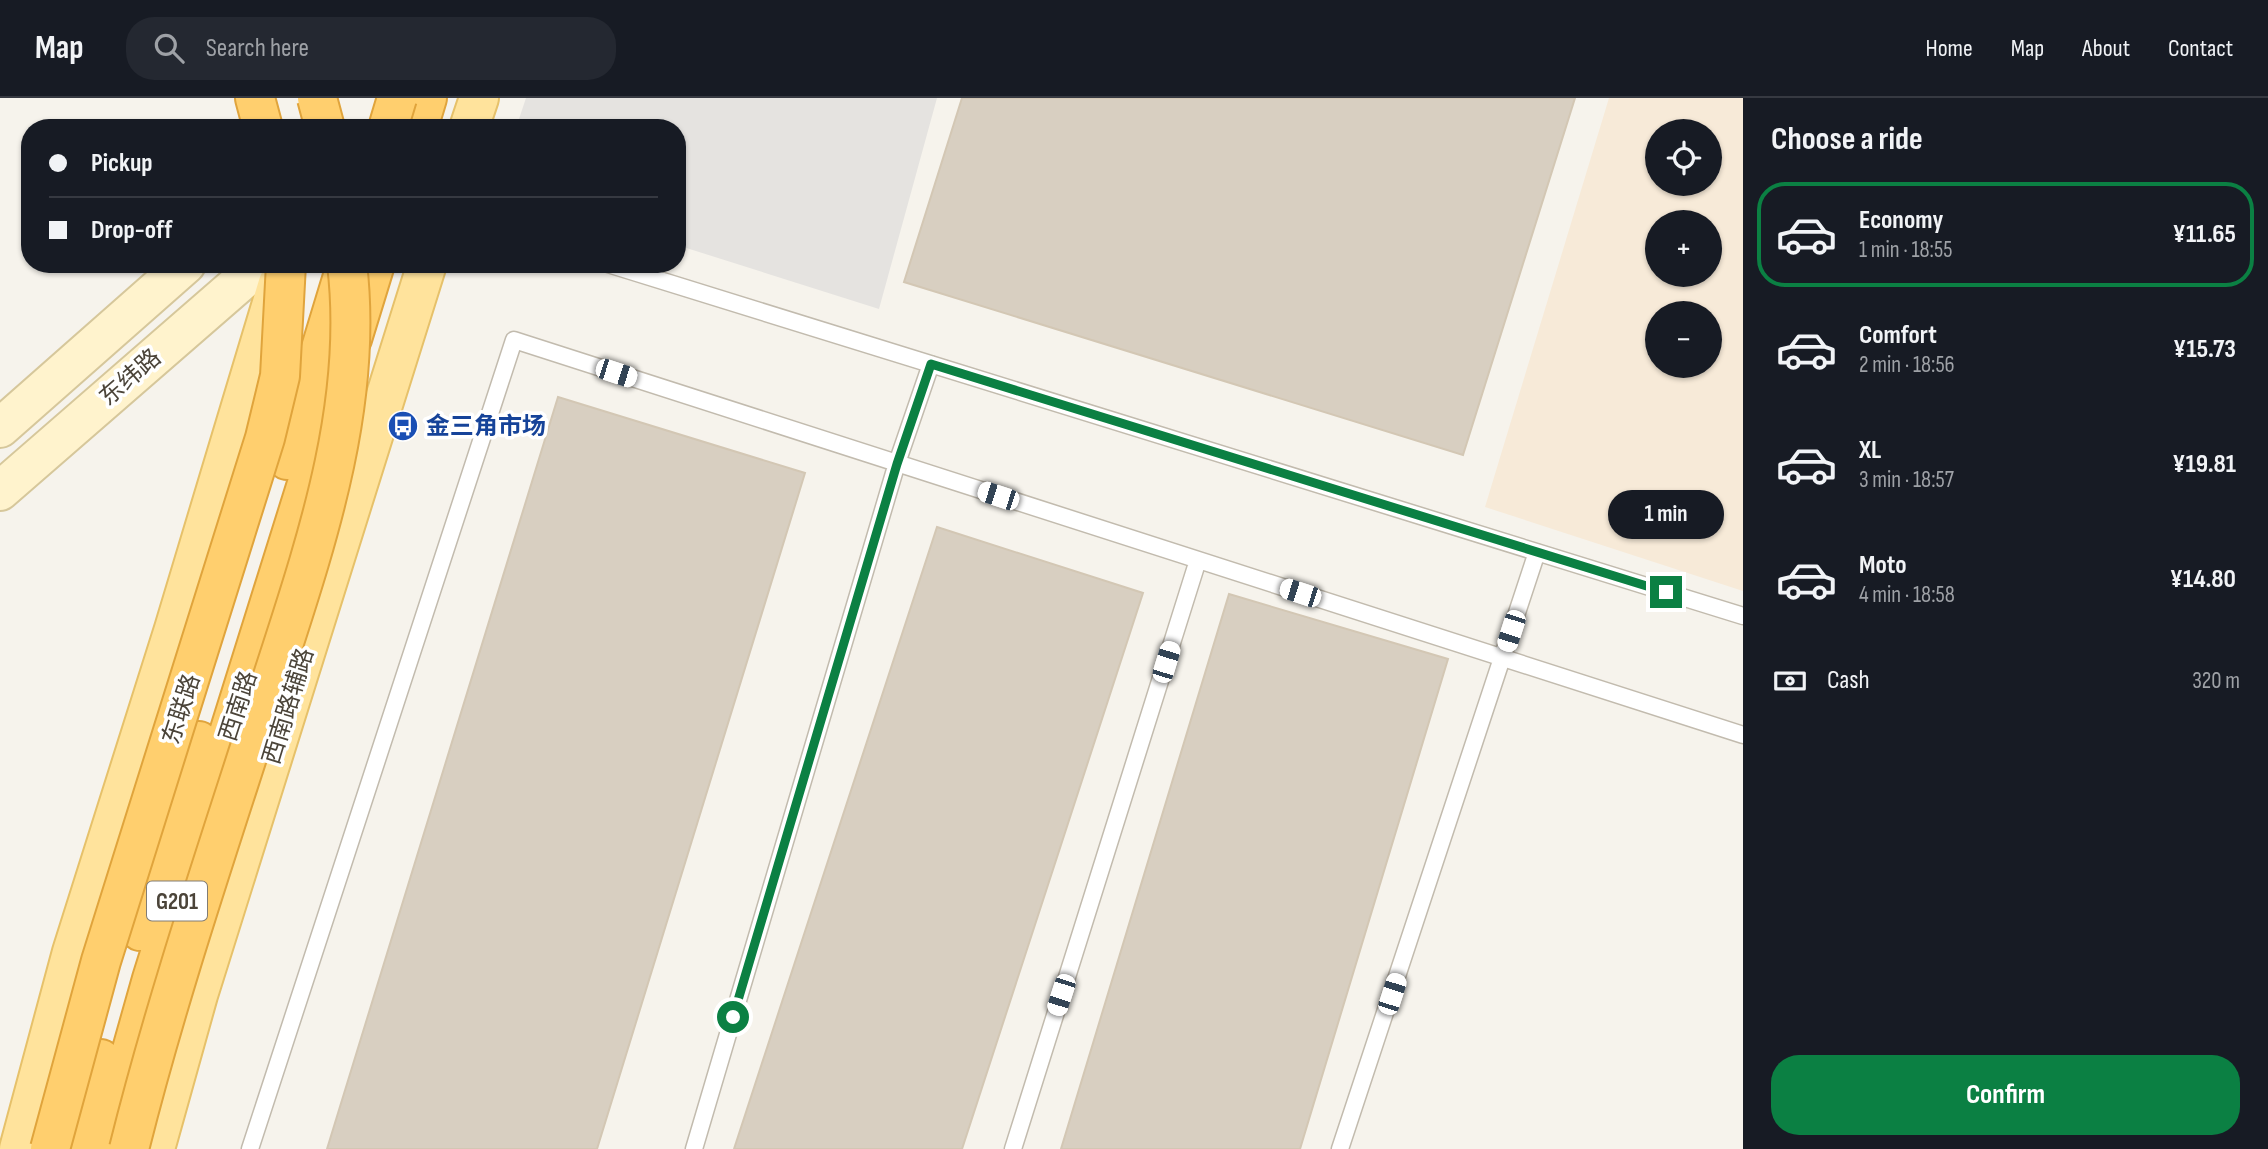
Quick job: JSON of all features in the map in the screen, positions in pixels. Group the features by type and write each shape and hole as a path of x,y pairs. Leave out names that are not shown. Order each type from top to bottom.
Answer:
{"highway":[{"path":"317,98 322,119"},
{"path":"391,119 397,98"},
{"path":"421,119 427,98"},
{"name":"东联路","path":"50,1149 105,948 265,438 280,376 285,273"},
{"name":"西南路","path":"104,1149 345,273"},
{"path":"128,1149 175,986 322,520 344,404 350,333 347,273"},
{"name":"西南路","path":"77,1149 169,833 242,651 373,273"},
{"path":"35,1149 86,1112"}],"main road":[{"path":"327,119 333,98"},
{"path":"472,119 479,98"},
{"name":"东纬路","path":"0,428 176,273"},
{"name":"东纬路","path":"0,491 251,273"},
{"path":"19,1149 72,953 282,273"},
{"name":"西南路辅路","path":"155,1149 198,995 424,273"}],"lane":[{"path":"388,98 398,119"},
{"path":"637,273 1743,615"},
{"path":"250,1149 514,340 1743,735"},
{"path":"694,1149 897,464 931,364"},
{"path":"1340,1149 1537,552"},
{"path":"1013,1149 1198,560"}],"shaded area":[{"path":"526,98 937,98 879,309 686,248 686,119 519,119"},
{"path":"1609,98 1743,98 1743,591 1485,507"}],"building":[{"path":"962,98 1575,98 1463,455 904,282"},
{"path":"558,397 805,473 597,1149 327,1149"},
{"path":"937,527 1143,593 962,1149 734,1149"},
{"path":"1229,594 1448,659 1300,1149 1061,1149"}],"place":[{"name":"金三角市场","path":"403,426"}],"route":[{"path":"733,1017 897,464 931,364 1666,592"}]}
